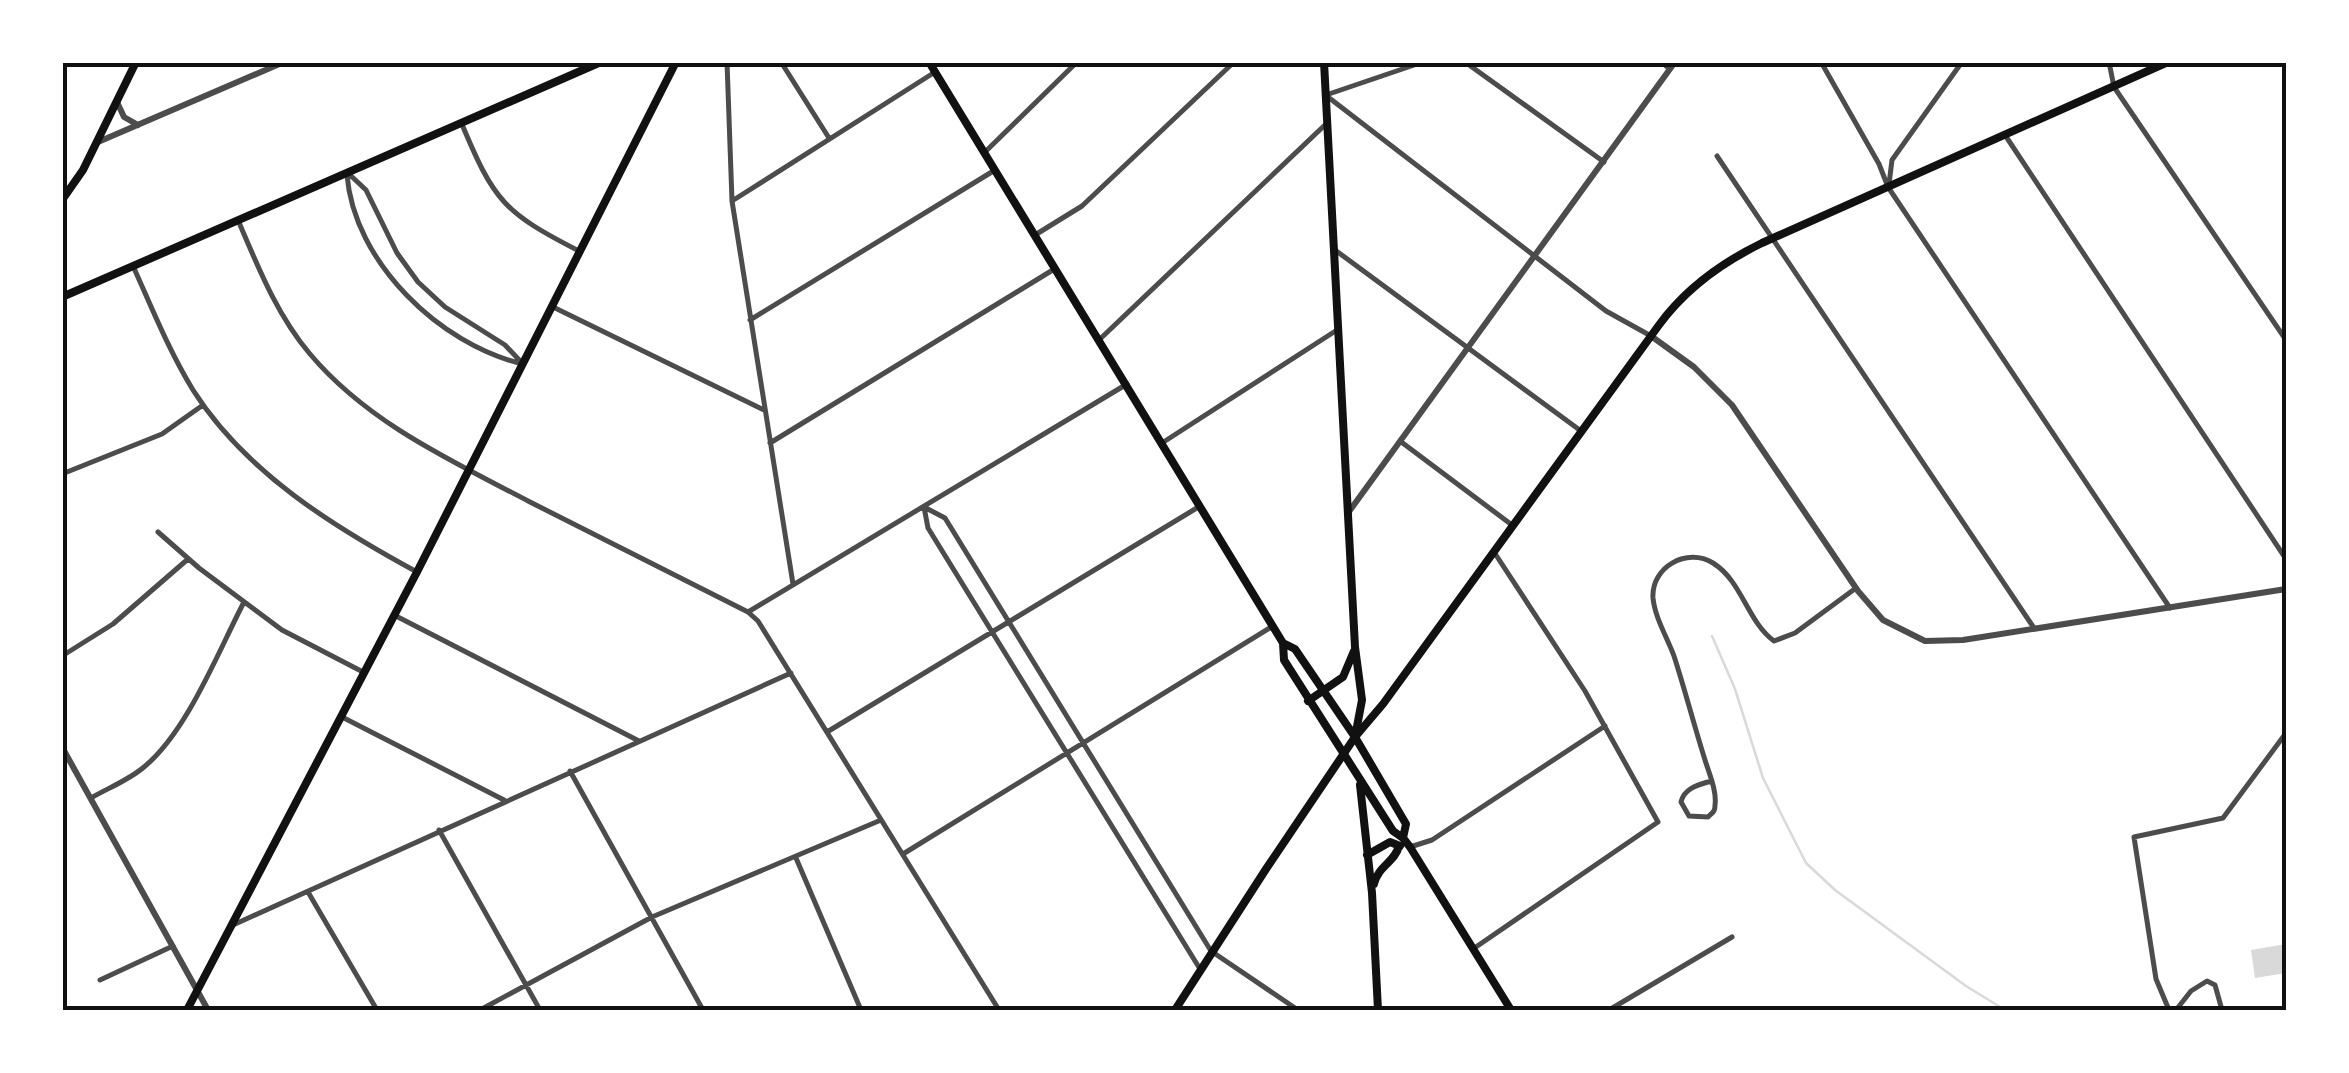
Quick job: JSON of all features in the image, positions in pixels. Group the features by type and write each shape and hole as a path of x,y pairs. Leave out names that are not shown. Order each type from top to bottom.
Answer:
{"main road":[{"path":"62,200 98,142 136,62"},
{"path":"62,297 602,62"},
{"path":"187,1010 417,572 676,62"},
{"path":"929,62 1284,643 1284,660 1308,701 1511,1010"},
{"path":"1324,62 1362,700 1356,737"},
{"path":"1175,1010 1356,737 1676,302 1726,261 1770,239 2168,62"},
{"path":"1284,643 1292,645 1356,737 1406,824 1404,844 1378,870 1372,893"},
{"path":"1308,701 1342,677 1356,647"},
{"path":"1359,780 1372,893 1378,1010"},
{"path":"1367,855 1390,842 1404,844"}],"street":[{"path":"98,142 284,62"},
{"path":"726,62 732,201 793,584"},
{"path":"781,62 829,138"},
{"path":"984,153 1077,62"},
{"path":"1035,235 1082,206 1234,62"},
{"path":"1326,95 1423,62"},
{"path":"1465,62 1604,162"},
{"path":"1348,513 1673,66 1661,62"},
{"path":"1821,62 1888,187 2170,608"},
{"path":"1888,187 1892,160 1962,62"},
{"path":"2109,62 2114,86 2286,340"},
{"path":"732,201 936,72"},
{"path":"1326,95 1606,311 1651,336 1704,376 1737,412 1856,588 1889,624 1925,641 1963,640 2286,589"},
{"path":"117,102 124,117 138,125"},
{"path":"461,122 489,185 502,203 535,228 582,252"},
{"path":"1099,340 1327,123"},
{"path":"2005,136 2286,559"},
{"path":"1717,156 2034,628"},
{"path":"750,320 995,170"},
{"path":"346,172 366,190 404,264 426,290 451,312 504,345 523,364"},
{"path":"346,172 348,197 377,257 408,295 440,322 499,357 523,364"},
{"path":"238,220 271,295 299,340 320,365 381,419 468,470 748,612 758,621 999,1010"},
{"path":"1335,250 1581,431"},
{"path":"133,266 172,355 204,405 230,436 338,529 417,572"},
{"path":"770,443 1056,268"},
{"path":"553,307 764,410"},
{"path":"440,322 451,312"},
{"path":"1162,442 1340,328"},
{"path":"748,612 1126,384"},
{"path":"62,474 162,434 204,405"},
{"path":"1400,441 1512,525"},
{"path":"827,732 1200,506"},
{"path":"924,507 945,518 1211,951 1298,1010"},
{"path":"924,507 928,528 1200,969"},
{"path":"158,532 282,630 363,672"},
{"path":"1473,948 1658,822 1585,690 1494,552"},
{"path":"1711,781 1688,789 1683,796 1681,802 1689,816 1704,819 1713,812 1716,798 1711,781 1677,666 1655,608 1654,589 1660,574 1683,558 1710,561 1730,580 1757,623 1774,641 1795,633 1856,588"},
{"path":"62,656 114,624 188,559"},
{"path":"91,798 141,770 164,748 244,602"},
{"path":"394,615 639,741"},
{"path":"902,854 1273,626"},
{"path":"231,926 791,673"},
{"path":"340,716 504,800"},
{"path":"1404,844 1432,840 1605,726"},
{"path":"2222,1010 2215,986 2206,981 2172,1010 2156,978 2134,837 2224,818 2286,733"},
{"path":"62,748 208,1010"},
{"path":"570,770 703,1010"},
{"path":"480,1010 652,917 881,820"},
{"path":"439,830 540,1010"},
{"path":"796,858 861,1010"},
{"path":"307,891 377,1010"},
{"path":"1609,1010 1732,937"},
{"path":"100,980 173,946"}],"shaded area":[{"path":"2286,944 2286,973 2255,978 2251,950"}],"waterway":[{"path":"1712,636 1735,689 1763,778 1806,863 1835,890 2005,1010"}]}
